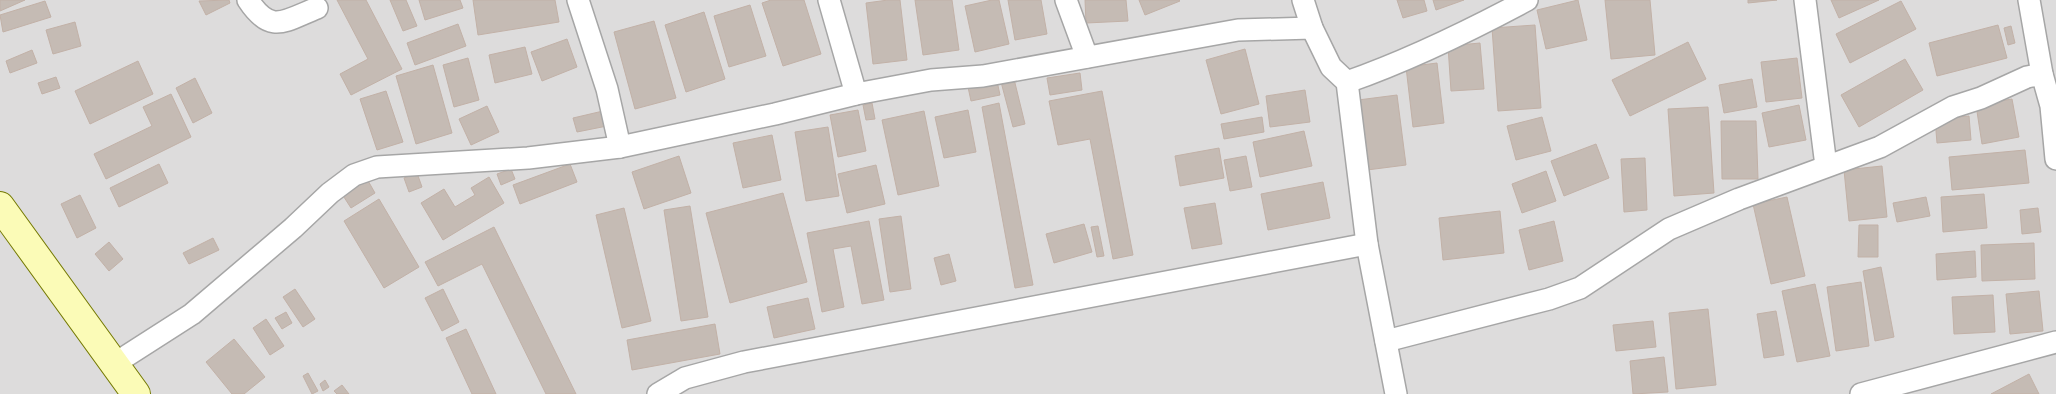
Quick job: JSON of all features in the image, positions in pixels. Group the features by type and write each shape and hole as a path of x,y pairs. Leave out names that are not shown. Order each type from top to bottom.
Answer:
{"main road":[{"path":"0,206 136,394"}],"street":[{"path":"248,0 263,19 273,22 286,20 317,8"},
{"path":"578,0 607,89 620,147"},
{"path":"829,0 856,94"},
{"path":"1066,0 1087,57"},
{"path":"1303,0 1312,28 1331,67 1347,82 1367,244 1396,394"},
{"path":"1347,82 1390,67 1473,29 1527,0"},
{"path":"1806,0 1826,166"},
{"path":"2029,0 2042,74 2051,106 2056,160"},
{"path":"114,364 192,314 293,228 330,193 354,175 376,167 528,158 620,147 775,114 856,94 931,80 983,76 1238,30 1312,28"},
{"path":"1386,341 1549,300 1580,288 1669,229 1739,199 1880,147 1953,107 1981,98 2027,77 2042,74"},
{"path":"658,394 685,378 744,362 1367,244"},
{"path":"1862,394 2056,342"}],"shaded area":[{"path":"0,0 2056,0 2056,394 0,394"}],"building":[{"path":"0,0 25,0 0,11"},
{"path":"229,0 230,3 206,15 199,1"},
{"path":"337,0 366,0 402,69 351,95 340,74 368,59"},
{"path":"390,0 406,0 417,26 403,31"},
{"path":"419,0 460,0 463,8 425,20"},
{"path":"473,0 555,0 559,22 478,35"},
{"path":"771,0 804,0 821,54 783,66 762,3"},
{"path":"900,0 907,60 873,64 866,3"},
{"path":"915,0 952,0 959,50 923,55"},
{"path":"999,0 1009,44 975,52 965,6"},
{"path":"1008,0 1041,0 1047,34 1015,40"},
{"path":"1085,0 1126,0 1128,21 1086,23"},
{"path":"1139,0 1179,0 1180,1 1145,15"},
{"path":"1397,0 1424,0 1427,11 1403,18"},
{"path":"1433,0 1464,0 1436,10"},
{"path":"1578,0 1587,40 1546,49 1537,10"},
{"path":"1605,0 1650,0 1655,55 1611,59"},
{"path":"1748,0 1777,0 1748,3"},
{"path":"1831,0 1879,0 1839,18"},
{"path":"45,1 51,17 3,32 0,15"},
{"path":"1901,1 1916,29 1850,63 1836,34"},
{"path":"750,5 766,56 729,67 714,16"},
{"path":"704,12 725,79 686,92 665,25"},
{"path":"654,21 676,98 635,109 614,32"},
{"path":"75,22 81,46 53,54 46,30"},
{"path":"458,24 466,46 415,65 407,43"},
{"path":"1535,25 1541,108 1498,111 1492,28"},
{"path":"1998,25 2007,58 1937,76 1929,43"},
{"path":"2011,26 2015,43 2008,45 2004,28"},
{"path":"567,39 577,67 542,81 531,52"},
{"path":"1688,42 1706,79 1630,116 1612,80"},
{"path":"1480,43 1484,89 1451,91 1448,46"},
{"path":"525,47 532,74 495,83 489,55"},
{"path":"1245,49 1259,104 1221,114 1206,60"},
{"path":"32,50 37,63 10,73 6,61"},
{"path":"468,58 479,100 454,107 443,65"},
{"path":"1797,58 1802,98 1766,102 1761,62"},
{"path":"1905,59 1923,90 1859,127 1841,95"},
{"path":"138,61 153,94 90,124 75,91"},
{"path":"1437,63 1444,123 1413,127 1406,67"},
{"path":"433,65 452,133 416,144 396,76"},
{"path":"1080,73 1082,90 1050,95 1047,78"},
{"path":"56,77 60,88 42,94 38,83"},
{"path":"195,78 212,113 193,123 176,88"},
{"path":"1014,79 1025,124 1013,127 1001,82"},
{"path":"1752,79 1757,107 1724,113 1719,85"},
{"path":"997,81 1000,95 971,101 968,87"},
{"path":"1305,90 1310,122 1270,127 1266,96"},
{"path":"386,91 403,142 377,150 360,99"},
{"path":"1102,91 1133,255 1113,259 1090,139 1058,145 1049,101"},
{"path":"171,94 191,137 106,179 94,154 152,126 143,107"},
{"path":"1397,95 1406,165 1367,170 1358,100"},
{"path":"2012,99 2019,137 1982,144 1976,105"},
{"path":"872,103 875,119 866,120 863,105"},
{"path":"999,103 1033,285 1015,288 982,107"},
{"path":"1799,105 1806,140 1769,147 1762,113"},
{"path":"487,106 499,132 471,145 459,119"},
{"path":"1708,107 1714,193 1674,196 1668,109"},
{"path":"858,110 866,151 838,157 830,115"},
{"path":"968,110 976,152 944,158 935,117"},
{"path":"603,111 607,126 577,132 573,118"},
{"path":"924,111 939,186 898,195 882,120"},
{"path":"1969,116 1971,140 1937,143 1935,119"},
{"path":"1262,117 1264,132 1224,139 1221,124"},
{"path":"1542,117 1551,151 1516,160 1507,126"},
{"path":"1721,121 1756,121 1758,179 1722,179"},
{"path":"828,127 839,196 806,201 795,132"},
{"path":"1304,131 1312,166 1260,177 1253,142"},
{"path":"772,135 781,180 743,188 733,143"},
{"path":"1596,144 1609,178 1564,196 1551,161"},
{"path":"1219,148 1224,178 1180,186 1175,156"},
{"path":"2025,150 2029,183 1952,190 1949,157"},
{"path":"679,156 691,193 644,209 632,172"},
{"path":"1246,156 1252,187 1230,191 1224,160"},
{"path":"1645,158 1647,210 1624,212 1621,159"},
{"path":"159,164 168,183 119,207 110,188"},
{"path":"570,164 577,182 520,204 513,185"},
{"path":"876,165 885,204 847,213 838,174"},
{"path":"1882,166 1887,217 1849,221 1844,170"},
{"path":"511,169 515,179 501,185 497,174"},
{"path":"1546,171 1556,201 1522,213 1512,184"},
{"path":"417,173 422,187 409,192 404,178"},
{"path":"489,177 504,203 443,240 421,203 444,189 455,207 475,195 471,188"},
{"path":"367,179 375,193 351,208 342,194"},
{"path":"1323,182 1330,218 1268,230 1261,194"},
{"path":"783,193 807,282 730,303 706,213"},
{"path":"1984,194 1987,228 1943,232 1941,197"},
{"path":"80,195 96,228 77,238 61,204"},
{"path":"1787,197 1805,276 1771,284 1753,204"},
{"path":"1926,197 1930,216 1897,222 1893,203"},
{"path":"379,199 419,267 384,288 344,221"},
{"path":"1215,203 1222,244 1192,249 1184,208"},
{"path":"690,206 708,317 681,321 664,210"},
{"path":"624,208 651,321 622,328 596,215"},
{"path":"2038,208 2041,232 2022,234 2020,210"},
{"path":"1500,211 1504,253 1443,260 1439,218"},
{"path":"901,216 911,289 890,292 879,219"},
{"path":"869,221 884,300 862,304 851,246 833,249 844,307 822,312 807,233"},
{"path":"1554,221 1563,261 1529,270 1519,230"},
{"path":"1084,224 1092,252 1054,263 1046,234"},
{"path":"1859,225 1878,225 1878,257 1858,257"},
{"path":"1098,226 1104,256 1097,257 1091,227"},
{"path":"494,227 576,394 546,394 482,264 438,286 425,262"},
{"path":"213,238 219,250 189,264 183,253"},
{"path":"109,242 123,259 109,271 95,254"},
{"path":"2034,243 2035,279 1982,281 1981,245"},
{"path":"1975,251 1976,277 1937,280 1936,254"},
{"path":"949,254 956,281 941,285 934,258"},
{"path":"1881,267 1894,337 1875,341 1863,271"},
{"path":"1861,282 1869,346 1836,351 1827,287"},
{"path":"1815,284 1830,356 1797,362 1782,291"},
{"path":"295,289 315,319 303,327 283,297"},
{"path":"443,289 459,322 442,331 425,298"},
{"path":"2039,291 2043,331 2010,334 2006,294"},
{"path":"1993,295 1995,332 1954,334 1952,297"},
{"path":"808,298 815,329 774,338 767,307"},
{"path":"1708,309 1716,385 1676,389 1669,313"},
{"path":"1776,311 1784,355 1764,358 1757,314"},
{"path":"286,312 292,323 282,329 275,318"},
{"path":"266,319 284,346 270,355 253,328"},
{"path":"1653,321 1656,347 1616,351 1613,325"},
{"path":"715,324 720,354 632,370 627,340"},
{"path":"466,329 496,394 472,394 446,338"},
{"path":"234,339 265,377 244,394 232,394 206,362"},
{"path":"1664,357 1668,392 1633,394 1630,361"},
{"path":"308,373 318,391 312,394 303,376"},
{"path":"2029,374 2039,394 1991,394"},
{"path":"325,380 329,387 323,391 320,384"},
{"path":"342,385 349,394 337,394 334,391"}]}
